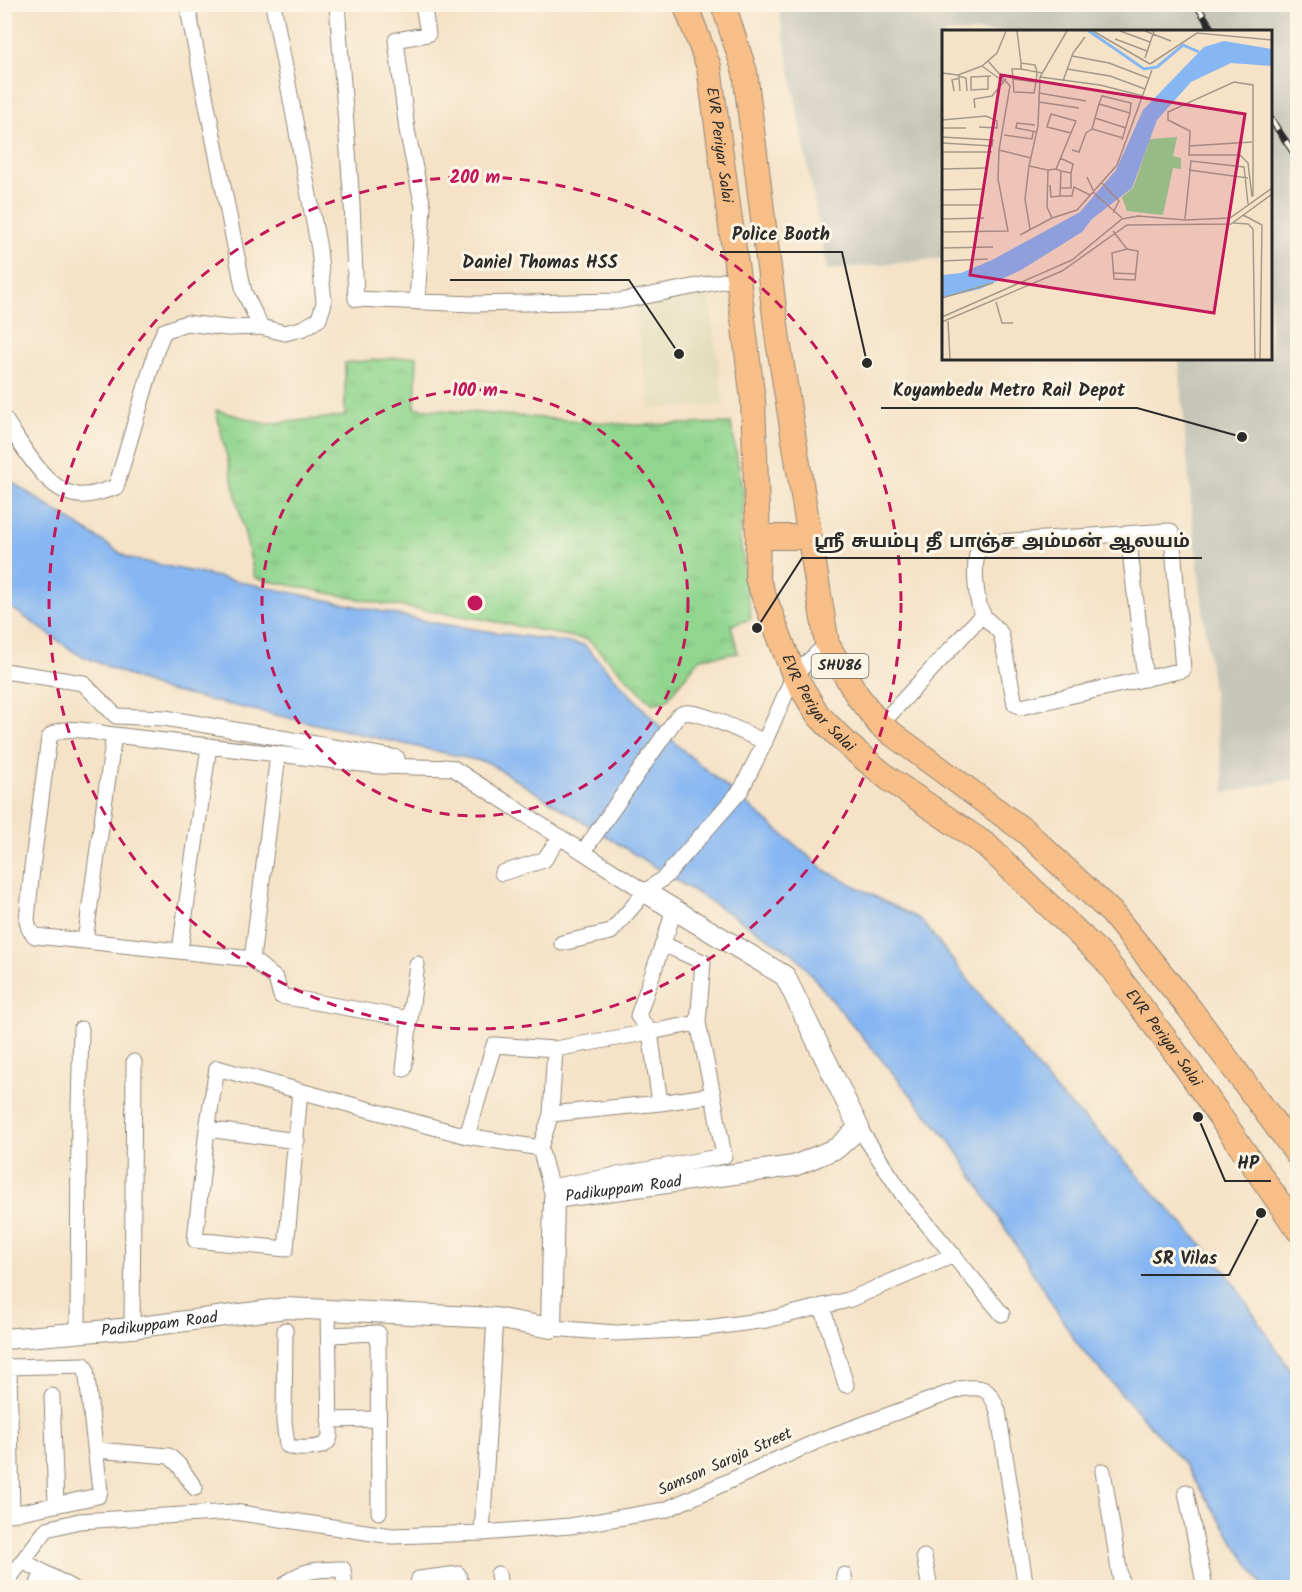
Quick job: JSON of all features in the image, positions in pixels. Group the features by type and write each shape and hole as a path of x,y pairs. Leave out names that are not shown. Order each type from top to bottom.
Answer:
{"main road":[{"name":"EVR Periyar Salai","path":"685,4 709,67 738,278 753,401 758,537 757,578 794,675 818,715 848,745 889,779 986,845 1104,958 1181,1060 1298,1230"},
{"name":"EVR Periyar Salai","path":"723,4 745,72 778,341 827,644 857,695 880,725 1026,832 1111,912 1190,1009 1298,1155"},
{"path":"758,537 809,537"}],"street":[{"path":"187,4 243,292 261,327"},
{"path":"4,418 34,465 63,492 84,496 116,487 164,331 186,323 228,328 261,327 285,333 304,328 319,319 324,303 319,249 273,4"},
{"path":"337,4 352,204 356,299 473,304 620,301 738,278"},
{"path":"417,302 423,207 407,130 396,40 428,34 423,4"},
{"path":"1170,531 1172,534 1184,669 1018,706 1014,702 1001,634 983,614 976,579 978,549 981,543 1128,534 1170,531"},
{"path":"1128,534 1145,679"},
{"path":"880,725 983,614"},
{"path":"562,943 611,932 645,892 665,877 741,790 794,675 827,644"},
{"path":"4,671 83,683 116,716 165,718 453,768 645,892 785,976 859,1128 903,1195 1002,1314"},
{"path":"583,852 677,717 685,713 728,725 765,742"},
{"path":"410,1019 281,996 276,979 252,959 35,936 29,929 27,920 49,738 52,734 64,729 379,766 453,768"},
{"path":"85,941 114,735"},
{"path":"180,950 209,746"},
{"path":"252,959 278,755"},
{"path":"502,873 544,860 560,837"},
{"path":"660,1103 650,1032 638,1016 673,907"},
{"path":"555,1049 551,1114 540,1148 552,1192 724,1156 698,1023 703,963 663,944"},
{"path":"404,1069 417,964"},
{"path":"467,1136 494,1045 555,1049 698,1023"},
{"path":"78,1332 81,1029"},
{"path":"132,1328 134,1062"},
{"path":"300,1091 286,1249 195,1240 207,1129 217,1068 467,1136 540,1148"},
{"path":"551,1114 713,1095"},
{"name":"Padikuppam Road","path":"4,1339 132,1328 286,1308 495,1318 551,1328 552,1192 794,1166 837,1148 859,1128"},
{"path":"207,1129 297,1141"},
{"path":"551,1328 616,1333 699,1329 766,1320 848,1300 954,1255"},
{"path":"822,1306 846,1385"},
{"path":"285,1330 284,1422 287,1445 296,1449 327,1444 330,1436 328,1309"},
{"path":"482,1533 495,1318"},
{"path":"328,1335 378,1333 379,1512"},
{"path":"84,1365 96,1450 100,1491 98,1496 8,1515 7,1367 84,1365"},
{"name":"Samson Saroja Street","path":"47,1529 79,1521 234,1512 392,1536 482,1533 570,1526 665,1510 820,1440 960,1389 974,1387 988,1392 993,1397 998,1411 1026,1587"},
{"path":"52,1396 56,1505"},
{"path":"329,1420 378,1419"},
{"path":"96,1450 170,1456 195,1488"},
{"path":"1102,1471 1122,1587"},
{"path":"1186,1492 1205,1587"},
{"path":"4,1585 47,1529 8,1515"},
{"path":"924,1557 930,1587"},
{"path":"23,1561 72,1587"},
{"path":"282,1587 299,1574 318,1569 343,1569 345,1587"},
{"path":"37,1587 42,1571"},
{"path":"417,1587 419,1579 458,1574 462,1587"}],"shaded area":[{"path":"778,5 1297,5 1297,778 1225,793 1192,516 1179,360 1272,360 1272,30 942,30 942,258 827,270"},
{"path":"709,294 724,405 650,409 633,304"}],"green space":[{"path":"417,356 415,408 633,425 731,423 744,499 740,538 751,619 731,625 738,653 700,658 665,702 652,703 588,640 482,619 384,604 255,578 216,410 267,424 345,416 345,363"}],"water":[{"path":"4,477 128,558 440,624 584,645 678,746 826,871 921,920 1054,1089 1099,1133 1224,1269 1297,1380 1297,1587 1263,1587 1184,1464 1078,1345 955,1148 794,954 489,763 160,689 76,653 5,603"}],"railway":[{"path":"1196,4 1213,30"},
{"path":"1272,121 1298,159"}],"place":[{"name":"Daniel Thomas HSS","path":"679,354"},
{"name":"Police Booth","path":"867,363"},
{"name":"Koyambedu Metro Rail Depot","path":"1242,437"},
{"name":"ஶ்ரீ சுயம்பு தீ பாஞ்ச அம்மன் ஆலயம்","path":"757,628"},
{"name":"HP","path":"1198,1117"},
{"name":"SR Vilas","path":"1261,1213"}]}
